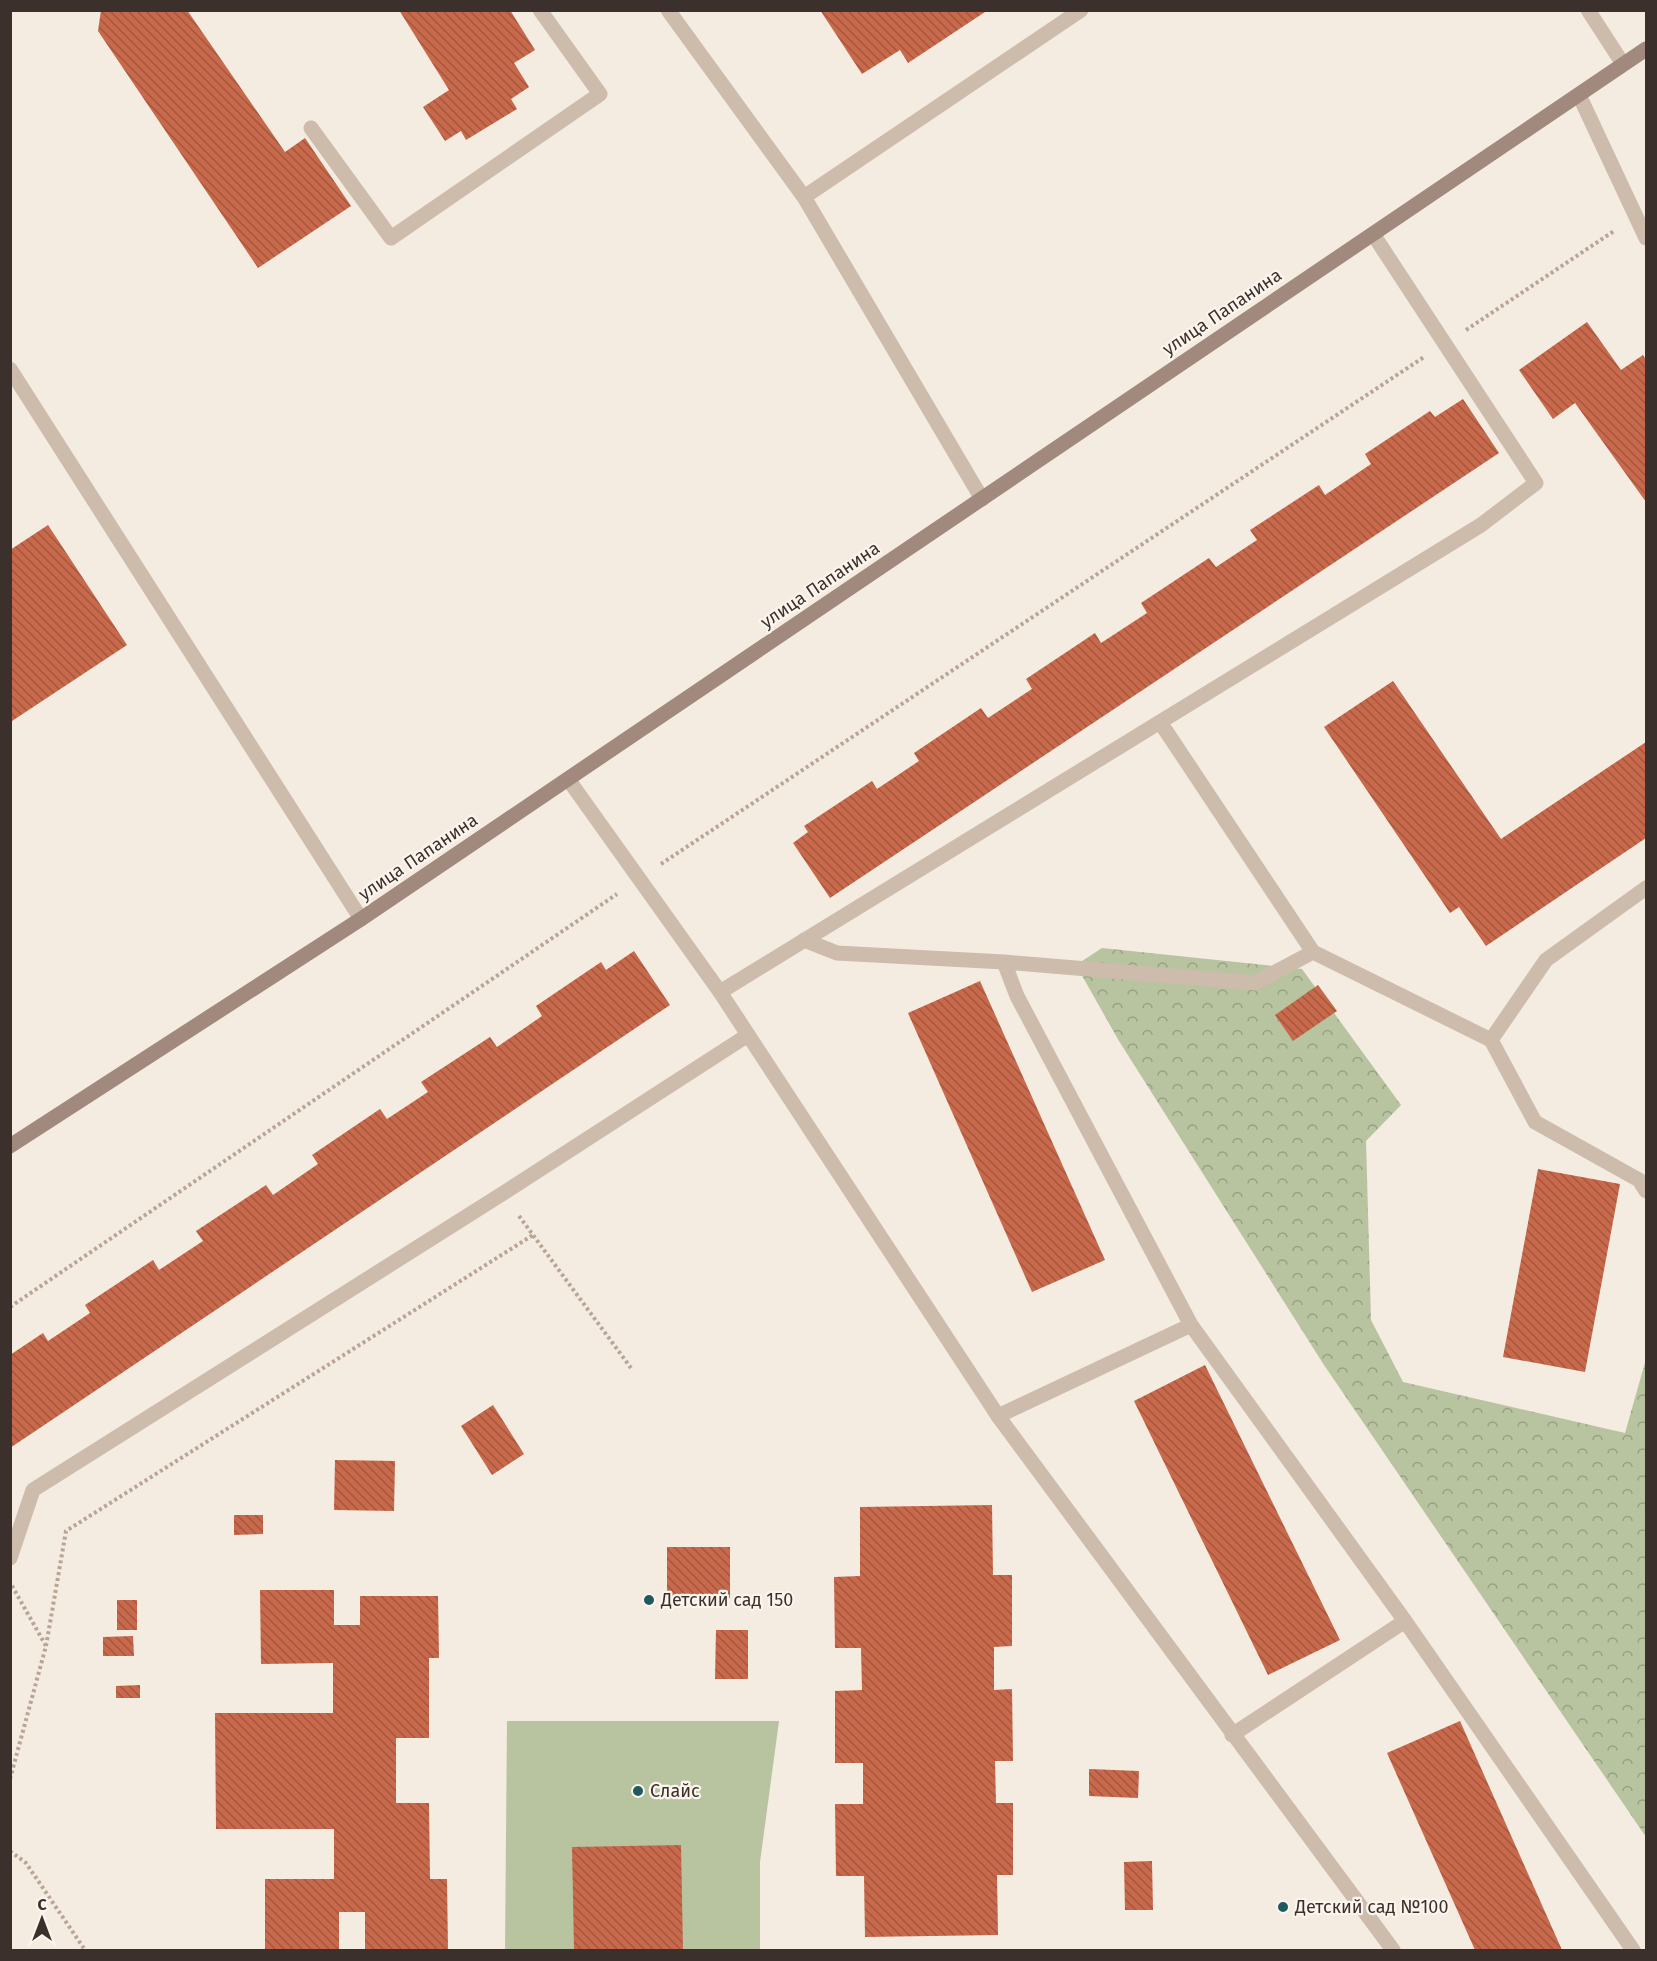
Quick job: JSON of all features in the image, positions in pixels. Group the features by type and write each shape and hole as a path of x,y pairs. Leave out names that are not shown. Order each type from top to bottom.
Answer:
{"street":[{"path":"311,128 391,238 600,94 540,10"},
{"path":"668,10 804,197 982,499"},
{"path":"804,197 1081,10"},
{"path":"1588,10 1623,64"},
{"name":"улица Папанина","path":"10,1146 361,919 1647,49"},
{"path":"1579,95 1647,238"},
{"path":"720,992 1482,525 1536,483 1373,234"},
{"path":"10,369 361,919"},
{"path":"1160,722 1313,952 1491,1040 1534,1122 1639,1180 1647,1191"},
{"path":"568,779 720,992 998,1416 1232,1736 1393,1950"},
{"path":"1491,1040 1546,960 1647,888"},
{"path":"804,940 837,953 1004,962 1254,983 1313,952"},
{"path":"1004,962 1017,996 1191,1324 1405,1621 1633,1950"},
{"path":"10,1558 33,1490 502,1194 747,1035"},
{"path":"998,1416 1191,1324"},
{"path":"1232,1736 1405,1621"}],"path":[{"path":"10,1307 639,879 1637,216"},
{"path":"502,1194 631,1368"},
{"path":"10,1779 46,1647 66,1531 533,1235"},
{"path":"10,1582 46,1647"},
{"path":"10,1851 26,1863 85,1950"}],"green space":[{"path":"1102,948 1302,969 1401,1105 1366,1141 1371,1320 1403,1382 1625,1433 1646,1359 1646,1837 1324,1365 1119,1041 1076,965"},
{"name":"Слайс","path":"507,1721 779,1721 760,1862 760,1950 505,1950"}],"building":[{"path":"101,10 187,10 285,152 305,138 351,206 258,268 98,31"},
{"path":"399,10 510,10 535,50 514,63 529,87 511,99 517,109 466,140 461,131 445,141 423,107 449,90"},
{"path":"820,10 988,10 908,63 900,50 862,74"},
{"path":"1587,322 1621,370 1643,355 1646,360 1646,502 1575,403 1553,419 1519,370"},
{"path":"1463,399 1499,453 830,898 793,843 808,832 804,826 872,781 877,789 919,761 914,753 981,708 988,718 1032,689 1026,679 1095,633 1101,643 1147,613 1141,603 1209,558 1216,567 1257,540 1250,530 1319,485 1325,495 1371,464 1365,454 1430,411 1435,417"},
{"path":"48,525 127,645 12,721 10,550"},
{"path":"1393,681 1501,839 1646,742 1646,838 1486,946 1459,907 1450,913 1324,727"},
{"path":"634,951 670,1005 10,1448 10,1355 43,1333 48,1341 90,1313 85,1305 153,1260 159,1270 203,1241 196,1231 266,1185 273,1195 318,1164 312,1155 380,1109 387,1119 428,1092 421,1082 490,1037 497,1047 542,1016 536,1006 601,962 606,970"},
{"path":"980,981 1105,1260 1032,1292 908,1013"},
{"path":"1318,985 1337,1011 1293,1041 1275,1015"},
{"path":"1538,1169 1620,1184 1585,1372 1503,1357"},
{"path":"1205,1365 1340,1640 1268,1675 1134,1401"},
{"path":"493,1405 524,1454 492,1475 461,1426"},
{"path":"335,1460 395,1461 394,1511 334,1510"},
{"path":"992,1505 993,1575 1012,1575 1012,1646 994,1647 994,1690 1012,1689 1013,1761 995,1761 996,1803 1013,1803 1013,1875 997,1875 998,1935 865,1937 864,1876 836,1876 835,1804 863,1804 863,1763 835,1763 835,1691 862,1690 861,1648 835,1648 834,1577 860,1576 860,1507"},
{"path":"234,1515 263,1515 263,1534 234,1535"},
{"path":"667,1547 730,1547 730,1598 667,1598"},
{"path":"260,1590 334,1590 334,1625 360,1625 360,1596 438,1596 439,1658 429,1658 429,1738 396,1738 396,1803 429,1803 430,1879 447,1879 448,1950 365,1950 365,1912 339,1912 339,1950 265,1950 265,1879 334,1879 334,1829 216,1829 215,1713 333,1713 333,1663 261,1664"},
{"path":"117,1600 137,1600 137,1630 117,1630"},
{"path":"716,1630 748,1630 748,1679 715,1679"},
{"path":"133,1636 134,1656 103,1656 103,1637"},
{"path":"140,1685 140,1698 116,1698 116,1686"},
{"path":"1460,1721 1562,1950 1475,1950 1387,1753"},
{"path":"1089,1769 1139,1771 1138,1798 1089,1796"},
{"name":"Слайс","path":"681,1845 683,1950 574,1950 572,1847"},
{"path":"1152,1861 1153,1910 1125,1910 1124,1862"}],"place":[{"name":"Детский сад 150","path":"649,1600"},
{"name":"Слайс","path":"638,1791"},
{"name":"Детский сад №100","path":"1283,1907"}]}
